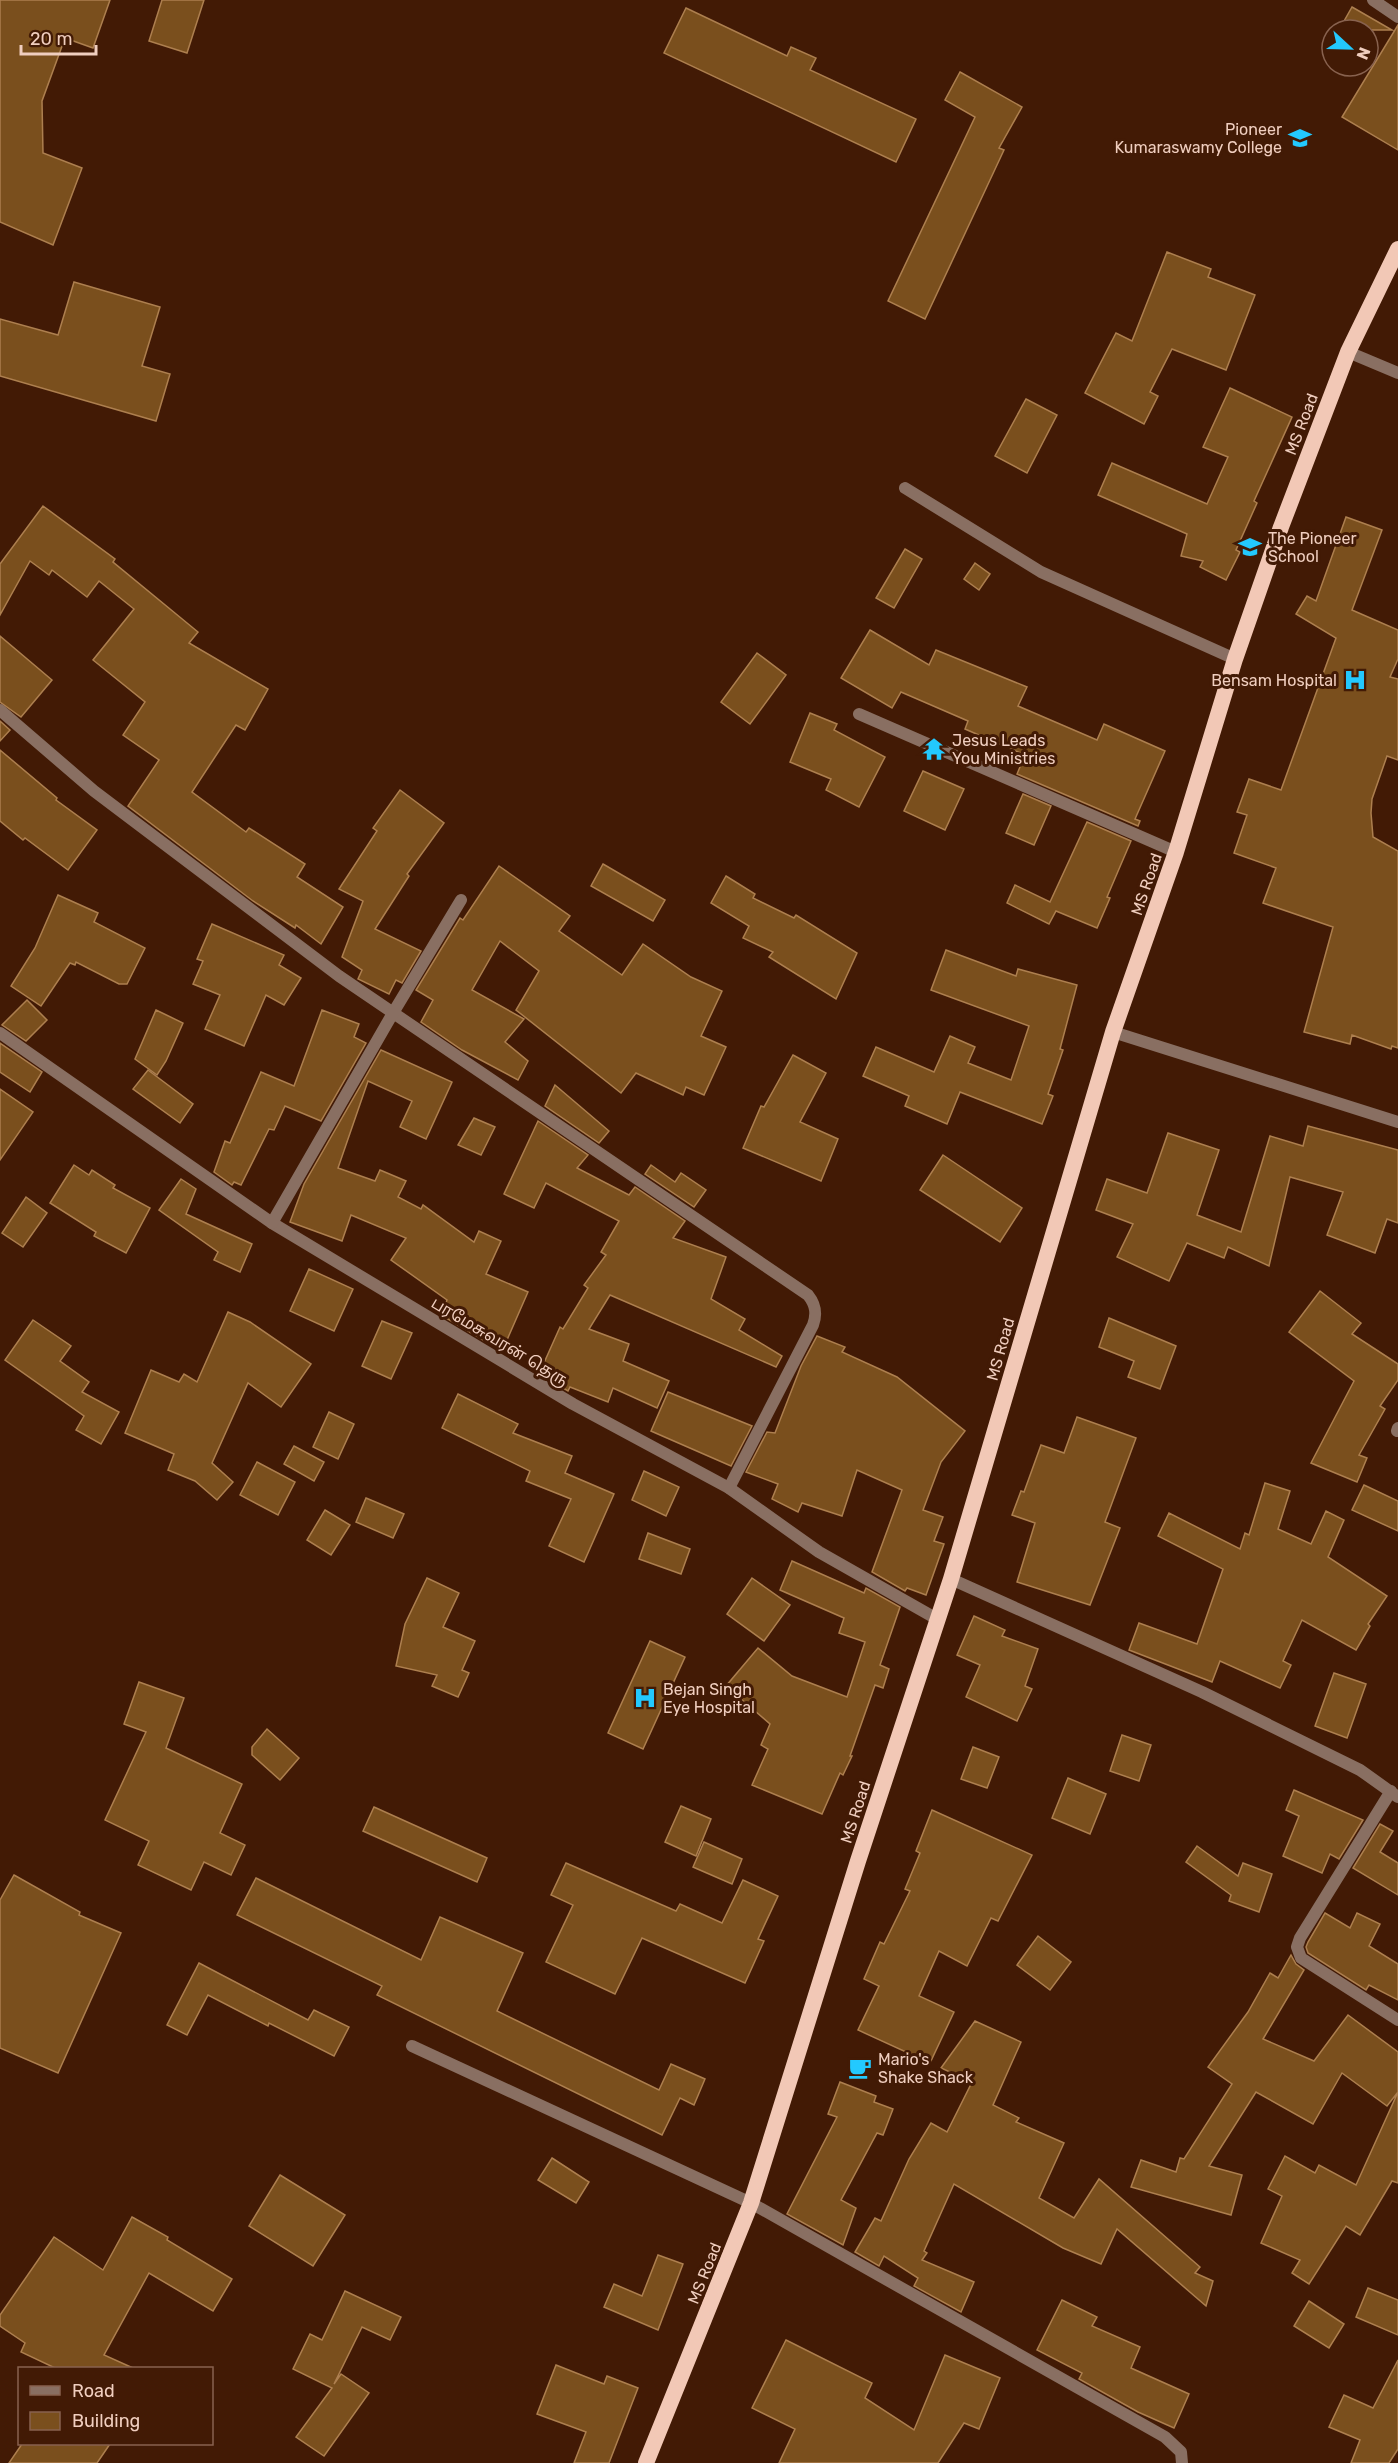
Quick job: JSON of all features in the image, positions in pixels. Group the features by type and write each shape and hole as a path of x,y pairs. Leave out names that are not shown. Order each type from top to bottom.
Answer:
{"highway":[{"name":"MS Road","path":"646,2463 751,2203 858,1861 951,1579 1113,1032 1176,852 1235,659 1281,527 1348,352 1398,249"}],"street":[{"path":"1373,0 1398,17"},
{"path":"1348,352 1398,373"},
{"path":"905,488 1041,572 1235,659"},
{"path":"0,710 132,820 339,976 808,1295 813,1301 816,1317 813,1325 729,1488"},
{"path":"859,714 1176,852"},
{"path":"272,1223 461,900"},
{"path":"1113,1032 1398,1122"},
{"name":"பரமேசுவரன் தெரு","path":"0,1034 272,1223 573,1404 729,1488 819,1552 937,1619"},
{"path":"951,1579 1202,1692 1360,1770 1394,1794 1300,1938 1297,1947 1301,1958 1398,2020"},
{"path":"412,2046 751,2203 1165,2437 1180,2452 1182,2463"}],"building":[{"path":"0,0 110,0 93,48 65,38 42,101 43,153 82,168 53,245 0,222"},
{"path":"162,0 204,0 187,53 149,41"},
{"path":"1352,7 1371,18 1346,18"},
{"path":"686,8 787,56 791,47 816,58 810,70 916,119 896,162 664,53"},
{"path":"1380,23 1392,30 1380,30"},
{"path":"1398,25 1398,150 1342,117 1366,78 1380,78 1380,55"},
{"path":"960,72 1022,107 999,148 1004,150 925,319 888,301 975,117 945,100"},
{"path":"1167,252 1211,269 1208,277 1255,295 1226,370 1172,349 1150,392 1158,396 1144,424 1085,393 1116,333 1132,341"},
{"path":"74,282 160,307 142,366 170,374 156,421 0,376 0,319 58,335"},
{"path":"1230,388 1292,417 1254,501 1257,503 1236,550 1240,552 1226,580 1200,567 1203,561 1181,556 1187,534 1098,495 1112,463 1207,504 1228,457 1203,447"},
{"path":"1026,399 1057,415 1027,473 995,456"},
{"path":"43,506 115,559 113,562 198,632 189,643 268,689 245,730 236,725 192,792 246,832 249,828 305,864 297,877 343,907 321,944 296,925 295,928 253,901 128,806 159,760 123,735 145,702 93,660 134,609 99,581 87,597 52,570 49,575 30,561 0,615 0,564"},
{"path":"1346,517 1382,530 1352,610 1398,630 1398,659 1390,677 1398,679 1398,760 1387,756 1372,799 1371,813 1373,837 1398,851 1398,1048 1392,1046 1391,1049 1352,1035 1350,1044 1304,1032 1333,927 1263,903 1276,868 1234,853 1247,815 1237,812 1249,779 1281,790 1336,638 1296,614 1307,596 1316,601"},
{"path":"905,549 922,559 894,608 876,598"},
{"path":"975,563 990,574 979,590 964,579"},
{"path":"870,630 929,665 936,650 1027,687 1018,706 1097,740 1104,724 1165,751 1135,819 1140,821 1138,826 1017,774 1025,755 965,729 968,721 901,692 892,708 841,678"},
{"path":"0,636 52,680 21,717 0,702"},
{"path":"757,653 786,675 750,724 721,702"},
{"path":"810,713 837,724 834,730 885,757 859,807 826,790 831,779 790,762"},
{"path":"0,721 10,730 0,741"},
{"path":"0,750 57,798 56,800 97,830 68,870 25,838 23,840 0,821"},
{"path":"923,771 964,789 945,830 904,811"},
{"path":"400,790 444,823 407,874 409,876 375,929 421,951 402,983 396,980 389,994 358,979 362,970 342,957 363,901 339,889 377,831 373,828"},
{"path":"1023,794 1051,806 1034,845 1006,833"},
{"path":"1087,822 1131,841 1107,897 1110,898 1097,928 1056,911 1049,924 1007,903 1015,885 1050,902"},
{"path":"603,864 665,900 653,921 591,886"},
{"path":"499,866 570,916 559,931 622,975 643,944 691,977 722,991 701,1036 726,1047 704,1095 686,1087 683,1095 636,1073 621,1093 516,1010 539,971 500,941 472,990 524,1019 505,1042 528,1061 518,1080 462,1050 421,1022 433,1000 416,990 460,918 463,920"},
{"path":"726,876 755,894 753,898 794,918 796,915 857,953 836,999 769,957 773,952 743,938 749,926 711,903"},
{"path":"58,895 98,913 94,922 145,948 127,984 119,984 76,962 75,965 70,963 41,1006 11,986 35,948"},
{"path":"212,924 284,955 279,965 301,978 284,1005 266,995 244,1046 205,1029 220,995 193,984 203,961 197,959"},
{"path":"946,950 1016,976 1018,969 1077,985 1060,1049 1063,1050 1048,1094 1053,1096 1042,1124 960,1092 947,1124 905,1106 909,1096 863,1076 876,1047 934,1072 950,1036 975,1047 968,1063 1011,1080 1029,1026 931,990"},
{"path":"27,1000 47,1020 26,1041 2,1025"},
{"path":"156,1010 183,1023 157,1075 135,1059"},
{"path":"322,1010 359,1024 354,1037 366,1043 321,1121 285,1106 274,1130 269,1129 241,1185 234,1182 232,1185 214,1172 225,1141 230,1143 261,1072 294,1086"},
{"path":"0,1043 42,1072 30,1092 0,1072"},
{"path":"381,1050 452,1082 426,1139 400,1127 412,1101 368,1081 338,1168 375,1181 380,1170 406,1181 398,1197 421,1209 423,1205 474,1242 479,1231 501,1241 486,1274 528,1292 503,1349 441,1315 447,1300 391,1260 406,1238 351,1215 342,1241 290,1222 304,1184"},
{"path":"793,1055 826,1073 800,1122 838,1139 821,1181 743,1148 761,1106 764,1107"},
{"path":"148,1070 193,1104 180,1123 133,1089"},
{"path":"555,1085 609,1131 599,1143 545,1106"},
{"path":"0,1089 33,1112 0,1160"},
{"path":"474,1118 495,1127 481,1155 458,1145"},
{"path":"538,1121 588,1155 577,1168 629,1195 635,1187 685,1221 673,1238 726,1257 711,1299 745,1319 739,1330 782,1356 776,1367 610,1295 589,1329 629,1344 623,1361 669,1381 657,1408 613,1388 608,1402 570,1387 568,1391 539,1374 560,1327 563,1329 588,1288 584,1285 606,1255 601,1252 619,1221 546,1183 534,1208 504,1194"},
{"path":"1308,1126 1398,1150 1398,1223 1387,1219 1375,1253 1327,1235 1343,1192 1290,1177 1269,1266 1228,1247 1224,1258 1187,1243 1169,1281 1117,1257 1133,1224 1096,1210 1107,1179 1147,1193 1168,1133 1219,1150 1197,1215 1241,1232 1270,1136 1303,1146"},
{"path":"943,1155 1022,1208 1000,1242 920,1190"},
{"path":"74,1165 89,1175 92,1170 115,1185 113,1188 150,1208 126,1253 94,1236 96,1232 50,1203"},
{"path":"651,1165 675,1182 681,1173 706,1190 694,1207 645,1174"},
{"path":"181,1179 196,1189 186,1214 252,1244 240,1272 214,1260 218,1252 159,1210"},
{"path":"26,1197 47,1213 23,1247 2,1233"},
{"path":"309,1269 353,1289 334,1331 290,1311"},
{"path":"1320,1291 1361,1323 1352,1334 1398,1364 1398,1380 1380,1406 1385,1409 1359,1455 1367,1458 1357,1482 1311,1463 1354,1381 1289,1332"},
{"path":"228,1312 250,1322 311,1364 281,1407 248,1383 212,1463 233,1482 217,1500 195,1481 168,1470 174,1454 125,1433 151,1370 179,1382 184,1374 197,1382"},
{"path":"1109,1318 1176,1346 1160,1389 1128,1377 1134,1361 1099,1347"},
{"path":"33,1320 71,1346 60,1361 89,1382 82,1392 119,1412 101,1444 76,1430 84,1416 5,1360"},
{"path":"382,1321 412,1333 391,1379 362,1366"},
{"path":"817,1336 845,1347 842,1352 897,1377 965,1431 941,1462 923,1510 943,1517 934,1541 944,1544 926,1595 907,1588 905,1591 872,1572 902,1490 857,1470 842,1516 802,1503 798,1512 772,1499 778,1484 746,1472 767,1432 775,1433 801,1366"},
{"path":"668,1392 752,1426 731,1466 651,1431"},
{"path":"458,1394 518,1424 513,1433 572,1456 565,1473 614,1494 584,1562 549,1546 571,1499 526,1481 530,1471 442,1428"},
{"path":"329,1412 354,1424 338,1459 313,1447"},
{"path":"1077,1417 1136,1438 1105,1522 1120,1528 1090,1605 1017,1582 1035,1523 1012,1515 1021,1491 1024,1492 1041,1445 1064,1453"},
{"path":"294,1446 324,1462 314,1481 284,1464"},
{"path":"257,1462 295,1482 278,1515 240,1495"},
{"path":"644,1471 679,1487 666,1516 632,1500"},
{"path":"1265,1483 1290,1491 1278,1529 1311,1544 1326,1511 1344,1520 1328,1557 1387,1596 1368,1624 1370,1626 1356,1650 1302,1620 1283,1661 1291,1665 1280,1688 1220,1661 1212,1682 1129,1650 1139,1623 1197,1644 1223,1569 1158,1536 1169,1513 1240,1549 1245,1533 1249,1535"},
{"path":"1364,1485 1398,1501 1398,1531 1352,1510"},
{"path":"366,1498 404,1514 393,1538 356,1522"},
{"path":"325,1510 350,1525 331,1555 307,1540"},
{"path":"648,1533 690,1549 681,1574 639,1559"},
{"path":"792,1561 864,1593 866,1588 900,1607 880,1665 889,1669 883,1688 875,1685 850,1756 852,1756 843,1775 840,1773 822,1814 752,1785 768,1749 761,1745 770,1724 726,1686 758,1648 792,1676 847,1697 865,1642 839,1633 844,1618 780,1590"},
{"path":"427,1578 459,1593 443,1627 475,1641 462,1670 469,1673 458,1697 432,1686 437,1675 396,1666 405,1624"},
{"path":"752,1578 790,1605 764,1641 727,1614"},
{"path":"974,1616 1005,1630 1002,1636 1038,1649 1025,1686 1032,1689 1017,1721 966,1697 980,1665 957,1655"},
{"path":"650,1641 685,1657 643,1749 608,1733"},
{"path":"1334,1673 1366,1684 1347,1738 1315,1726"},
{"path":"139,1682 184,1698 166,1748 242,1784 220,1833 245,1845 231,1875 204,1862 191,1890 138,1865 149,1841 105,1820 146,1732 124,1724"},
{"path":"267,1729 299,1758 280,1780 252,1755 252,1747"},
{"path":"1122,1735 1151,1745 1139,1781 1110,1771"},
{"path":"973,1747 999,1757 987,1788 961,1779"},
{"path":"1068,1778 1106,1794 1090,1834 1052,1818"},
{"path":"1294,1790 1363,1820 1339,1859 1330,1854 1322,1873 1283,1856 1299,1816 1286,1810"},
{"path":"681,1806 711,1819 696,1856 665,1842"},
{"path":"374,1807 487,1858 477,1882 363,1831"},
{"path":"932,1810 1032,1855 998,1921 991,1918 967,1966 939,1951 919,1996 954,2012 930,2063 858,2030 879,1986 864,1979 880,1942 884,1944 910,1891 905,1889 920,1853 916,1851"},
{"path":"1380,1824 1393,1831 1380,1852 1398,1863 1398,1895 1353,1868"},
{"path":"704,1842 742,1859 732,1884 693,1867"},
{"path":"1197,1846 1238,1876 1243,1863 1272,1874 1259,1912 1229,1901 1231,1895 1186,1862"},
{"path":"566,1863 676,1911 680,1904 722,1923 743,1880 778,1896 758,1939 764,1941 745,1983 642,1938 615,1994 546,1962 573,1905 551,1895"},
{"path":"14,1875 80,1912 79,1915 121,1933 58,2073 0,2048 0,1900"},
{"path":"256,1878 421,1960 440,1917 523,1953 497,2011 659,2090 671,2064 705,2079 694,2105 680,2098 662,2135 377,1995 382,1986 237,1915"},
{"path":"1325,1913 1350,1928 1357,1913 1380,1924 1369,1946 1398,1964 1398,2000 1369,1985 1366,1990 1308,1953 1306,1947 1308,1942"},
{"path":"1038,1936 1071,1962 1050,1990 1017,1965"},
{"path":"1291,1955 1296,1964 1304,1970 1263,2039 1314,2061 1348,2015 1398,2052 1398,2092 1387,2106 1342,2073 1313,2124 1256,2092 1209,2166 1242,2175 1231,2215 1131,2187 1141,2160 1176,2172 1180,2158 1184,2159 1232,2084 1208,2067 1248,2012 1270,1973 1278,1978"},
{"path":"199,1963 308,2020 314,2010 349,2027 334,2056 208,1995 187,2035 167,2025"},
{"path":"975,2021 1021,2042 993,2105 1019,2118 1016,2122 1064,2143 1039,2198 1074,2218 1099,2179 1200,2267 1195,2273 1213,2281 1206,2306 1117,2229 1101,2264 1063,2248 954,2184 924,2251 927,2253 922,2260 974,2282 961,2312 914,2286 918,2278 884,2256 879,2266 855,2252 875,2218 881,2221 909,2159 931,2123 947,2132 972,2082 941,2068"},
{"path":"840,2082 876,2096 874,2102 893,2109 883,2135 877,2133 841,2200 856,2208 843,2245 787,2214 837,2117 828,2114"},
{"path":"1398,2092 1398,2183 1392,2181 1360,2235 1346,2226 1309,2284 1292,2273 1300,2260 1261,2243 1282,2196 1268,2189 1285,2156 1315,2173 1319,2165 1356,2185"},
{"path":"552,2158 589,2182 576,2203 538,2180"},
{"path":"280,2175 345,2215 313,2266 249,2226"},
{"path":"132,2217 168,2237 167,2240 232,2279 213,2311 149,2273 104,2355 131,2367 53,2367 21,2352 25,2343 0,2326 0,2315 54,2237 103,2270"},
{"path":"658,2255 683,2264 658,2330 604,2307 614,2284 642,2296"},
{"path":"1368,2288 1398,2300 1398,2335 1356,2317"},
{"path":"345,2291 401,2317 390,2340 362,2327 334,2384 341,2374 369,2393 324,2456 296,2437 332,2388 293,2369 310,2334 322,2340"},
{"path":"1062,2300 1097,2317 1092,2326 1140,2347 1131,2368 1189,2394 1174,2428 1138,2412 1079,2379 1082,2373 1037,2350"},
{"path":"1309,2301 1344,2324 1329,2348 1294,2326"},
{"path":"786,2340 872,2383 865,2398 914,2430 945,2355 1000,2378 979,2429 964,2423 938,2463 779,2463 795,2429 752,2408"},
{"path":"1398,2360 1398,2449 1389,2463 1351,2463 1360,2440 1329,2427 1344,2395 1373,2408"},
{"path":"556,2365 604,2384 607,2376 638,2388 609,2463 574,2463 586,2432 537,2414"},
{"path":"21,2445 109,2445 97,2463 9,2463"}],"place":[{"name":"Pioneer Kumaraswamy College","path":"1300,138"},
{"name":"The Pioneer School","path":"1250,547"},
{"name":"Bensam Hospital","path":"1355,680"},
{"name":"Jesus Leads You Ministries","path":"934,749"},
{"name":"Bejan Singh Eye Hospital","path":"645,1698"},
{"name":"Mario's Shake Shack","path":"860,2068"}]}
